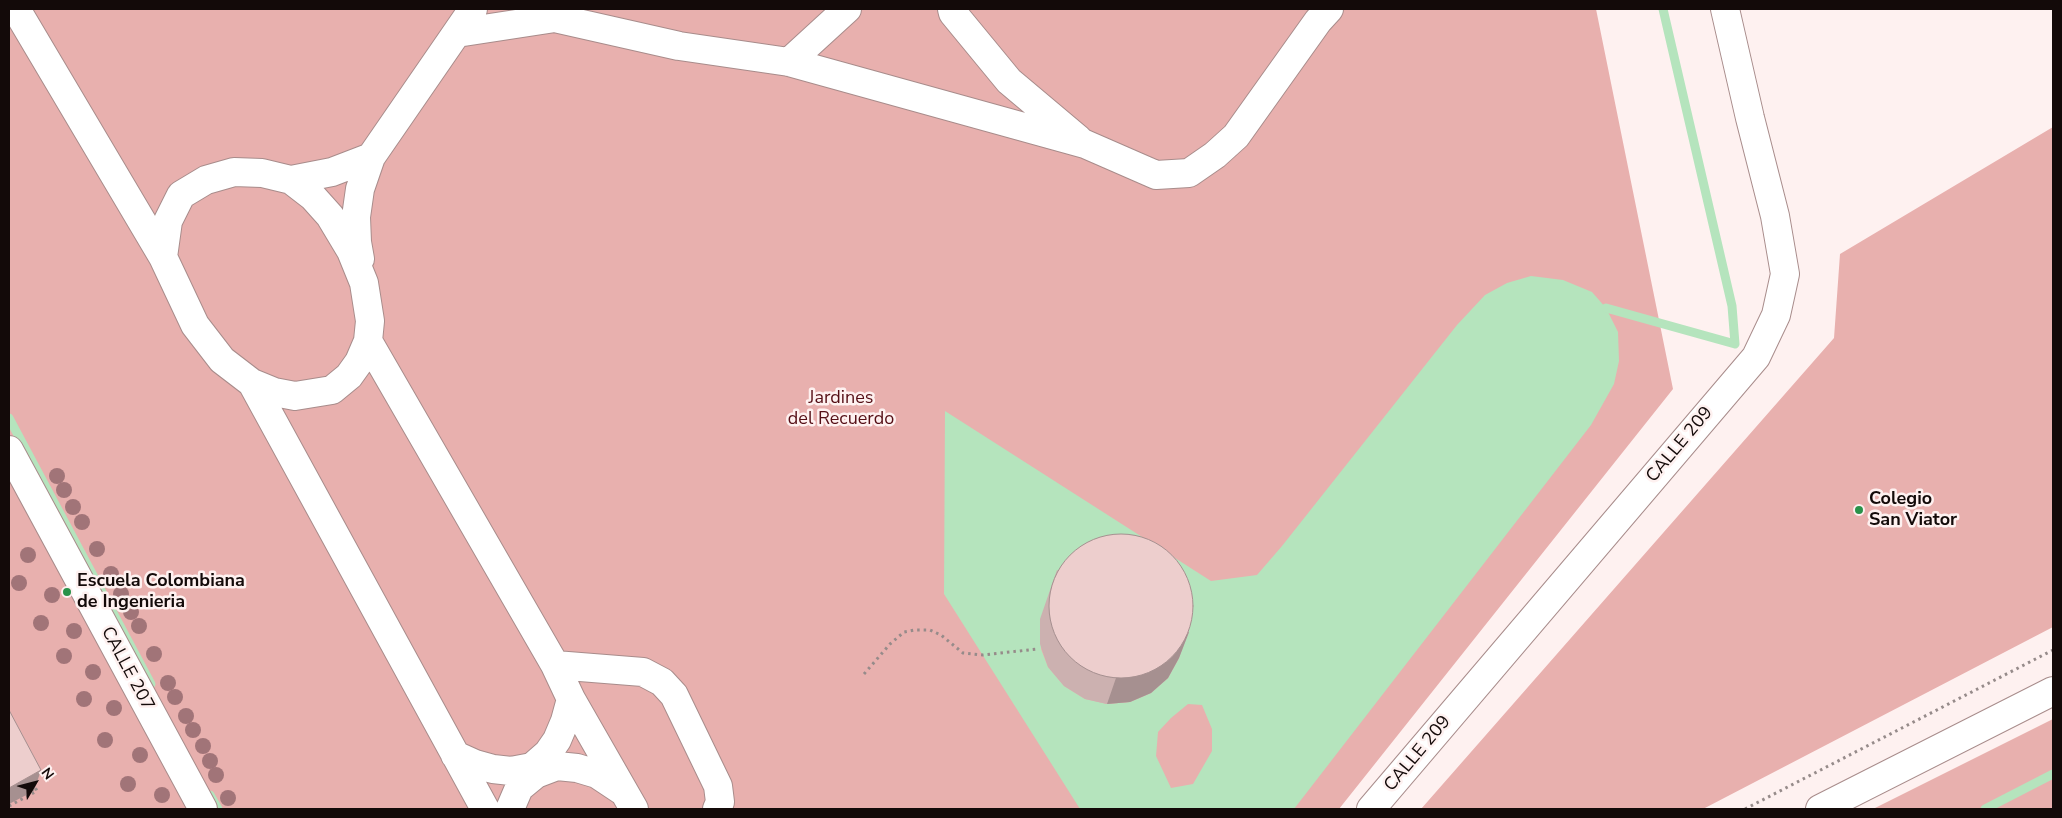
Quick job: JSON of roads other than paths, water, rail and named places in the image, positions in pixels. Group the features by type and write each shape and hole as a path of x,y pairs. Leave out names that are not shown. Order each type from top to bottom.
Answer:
{"main road":[{"path":"16,9 163,257 196,325 222,360 252,383 274,392 295,396 332,390 350,376 360,362 368,341 370,321 357,242 356,217 360,189 371,157 473,9"},
{"path":"788,62 848,9"},
{"path":"952,9 953,13 1009,81 1085,144"},
{"path":"457,33 553,14 680,46 788,62 1085,144 1156,175 1189,173 1215,155 1236,136 1318,21 1329,9"},
{"name":"CALLE 209","path":"1371,809 1756,357 1776,315 1785,274 1775,216 1725,9"},
{"path":"291,180 332,172 371,157"},
{"path":"163,257 168,221 181,195 206,180 234,172 262,173 291,180 313,197 330,216 351,251 364,283"},
{"path":"368,341 555,665 571,699 629,801"},
{"path":"252,383 485,809"},
{"name":"CALLE 207","path":"9,450 203,809"},
{"path":"555,665 643,672 662,682 674,695 718,786 720,802 717,809"},
{"path":"1820,809 2053,691"},
{"path":"455,755 474,764 493,769 511,771 532,767 548,753 557,740 566,721 571,699"},
{"path":"510,809 519,788 536,774 557,766 577,768 597,774 629,801"}],"waterway":[{"path":"1606,308 1735,344 1732,306 1663,9"},
{"path":"9,418 151,684"},
{"path":"1985,809 2053,774"},
{"path":"210,795 218,809"}],"place":[{"name":"Colegio San Viator","path":"1859,510"},
{"name":"Escuela Colombiana de Ingenieria","path":"67,592"}],"park label":[{"name":"Jardines del Recuerdo","path":"841,409"}]}
